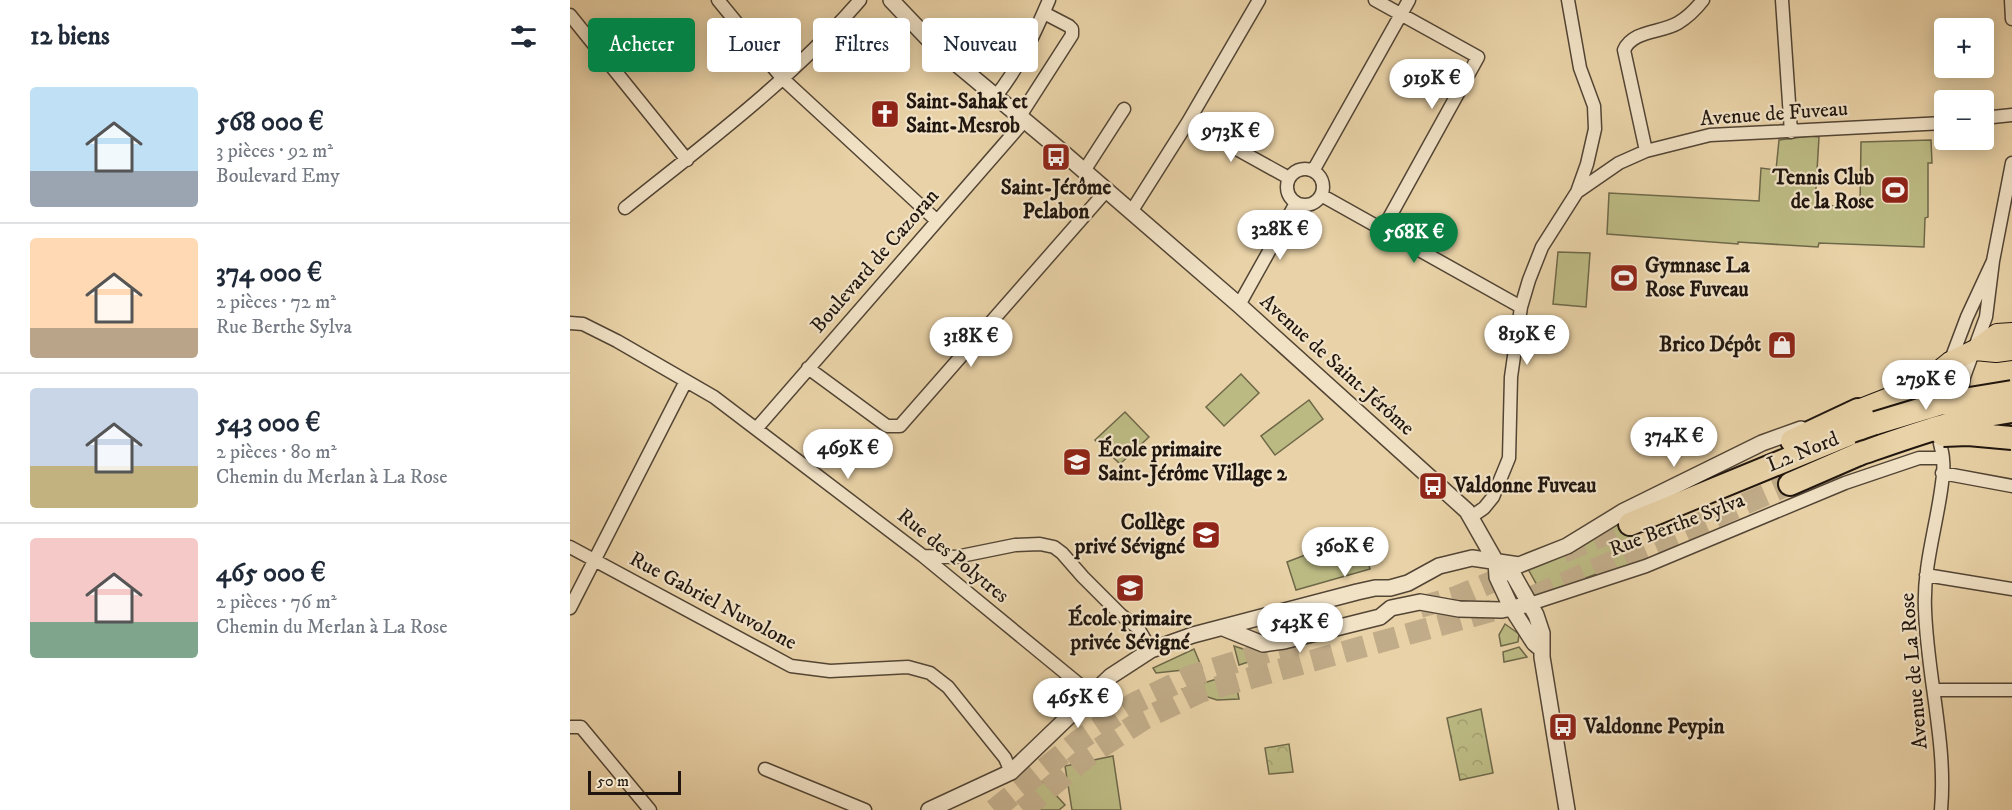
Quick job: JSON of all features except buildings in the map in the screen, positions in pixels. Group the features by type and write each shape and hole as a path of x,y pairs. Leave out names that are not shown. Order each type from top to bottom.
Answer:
{"highway":[{"name":"L2 Nord","path":"1630,524 1867,416 2012,392"},
{"path":"1860,454 1938,426 2012,411"},
{"path":"1860,454 1947,435 1968,434 2012,438"},
{"name":"L2 Nord","path":"1790,484 1860,454"}],"main road":[{"name":"Rue Berthe Sylva","path":"1867,416 1997,334 2012,333"},
{"path":"1975,350 1996,352 2012,350"}],"street":[{"path":"718,0 782,78 936,220"},
{"path":"625,208 711,141 829,36 860,0"},
{"name":"Avenue de Saint-Jérôme","path":"891,0 934,45 1239,306 1455,499 1471,517 1496,562"},
{"path":"996,96 1013,75 1026,53 1049,0"},
{"path":"1131,212 1188,122 1259,0"},
{"path":"1374,0 1478,57 1383,229"},
{"path":"1313,171 1409,0"},
{"path":"1568,0 1580,68 1594,106 1595,129 1587,164 1576,192"},
{"path":"1646,151 1624,50 1635,36 1665,29 1680,22 1704,0"},
{"path":"1782,0 1791,132"},
{"path":"2011,0 2012,19"},
{"name":"Boulevard de Cazoran","path":"756,429 1022,118 1072,35 1072,29 1069,26 1044,12"},
{"path":"570,15 687,160"},
{"path":"1084,171 1124,109"},
{"path":"1994,117 2012,115"},
{"path":"1188,122 1289,178"},
{"name":"Avenue de Fuveau","path":"1471,517 1484,508 1493,497 1509,458 1510,376 1521,307 1542,246 1576,192 1619,163 1646,151 1710,135 1934,124"},
{"path":"1944,458 1953,442 1964,377 1986,317 1993,261 2012,163"},
{"path":"1300,170 1313,171 1322,182 1321,195 1310,204 1296,203 1287,192 1289,178 1300,170"},
{"path":"808,368 887,426 900,426 1106,191"},
{"path":"1321,195 1521,307"},
{"path":"1239,306 1296,203"},
{"path":"1944,458 1937,439 1950,362 1967,317 1993,261"},
{"name":"Rue des Polytres","path":"571,319 617,341 714,397 923,556 1091,694"},
{"path":"570,608 686,381"},
{"name":"Rue Berthe Sylva","path":"929,810 1011,772 1118,670 1151,650 1193,635 1357,592 1408,583 1439,566 1450,563 1483,558 1519,565 1567,546 1624,511 1762,443 1867,416"},
{"name":"Rue Berthe Sylva","path":"1530,604 1646,566 1845,483 1919,458 1944,458"},
{"name":"Avenue de La Rose","path":"1941,810 1939,748 1925,610 1926,575 1944,458"},
{"path":"1942,472 2012,486"},
{"path":"923,556 956,556 1015,545 1040,544 1054,547 1121,615 1138,628 1151,650"},
{"name":"Rue Gabriel Nuvolone","path":"570,547 791,666 830,671 908,667 930,673 948,687 1005,758 1011,772"},
{"path":"1496,562 1514,576 1530,604 1542,633 1540,648 1567,810"},
{"path":"1496,562 1497,578 1511,607 1534,643 1540,648"},
{"path":"1926,575 2012,589"},
{"path":"1223,628 1263,644 1372,620 1391,608 1420,602 1459,609 1502,610 1530,604"},
{"path":"1934,690 2012,690"},
{"path":"570,727 581,728 650,810"},
{"path":"765,769 865,810"}],"green space":[{"name":"Tennis Club de la Rose","path":"1819,137 1815,205 1860,207 1861,142 1931,140 1932,163 1928,163 1928,217 1925,218 1924,247 1819,243 1818,247 1738,242 1738,244 1607,234 1609,193 1759,201 1761,168 1776,170 1779,140"},
{"path":"1558,252 1590,253 1586,307 1553,304"},
{"path":"1241,374 1259,393 1224,426 1206,407"},
{"path":"1309,400 1323,419 1275,455 1261,436"},
{"path":"1125,412 1149,437 1120,464 1095,440"},
{"path":"1628,513 1647,560 1625,568 1610,569 1542,594 1528,569"},
{"path":"1360,534 1370,569 1296,590 1287,562"},
{"path":"1505,624 1519,634 1518,642 1501,646 1499,635"},
{"path":"1234,646 1262,655 1261,658 1239,665"},
{"path":"1519,647 1527,657 1504,662 1503,652"},
{"path":"1194,649 1202,668 1156,673 1153,668"},
{"path":"1234,674 1239,699 1217,700 1183,689"},
{"path":"1481,709 1493,773 1460,780 1447,718"},
{"path":"1289,744 1293,772 1269,774 1265,748"},
{"path":"1113,756 1121,810 1072,810 1065,766"},
{"path":"1043,781 1065,805 1059,810 1026,810 1019,802"}],"tunnel":[{"path":"1023,810 1089,755 1144,719 1200,692 1516,604 1790,484"},
{"path":"1563,552 1630,524"},
{"path":"1420,607 1456,597 1518,571"},
{"path":"994,810 1078,741 1133,704 1191,676 1302,641"}],"place":[{"name":"Saint-Sahak et Saint-Mesrob","path":"885,114"},
{"name":"Saint-Jérôme Pelabon","path":"1056,157"},
{"name":"Tennis Club de la Rose","path":"1895,190"},
{"name":"Gymnase La Rose Fuveau","path":"1624,278"},
{"name":"Brico Dépôt","path":"1782,345"},
{"name":"École primaire Saint-Jérôme Village 2","path":"1077,462"},
{"name":"Valdonne Fuveau","path":"1433,486"},
{"name":"Collège privé Sévigné","path":"1206,535"},
{"name":"École primaire privée Sévigné","path":"1130,588"},
{"name":"Valdonne Peypin","path":"1563,727"}]}
